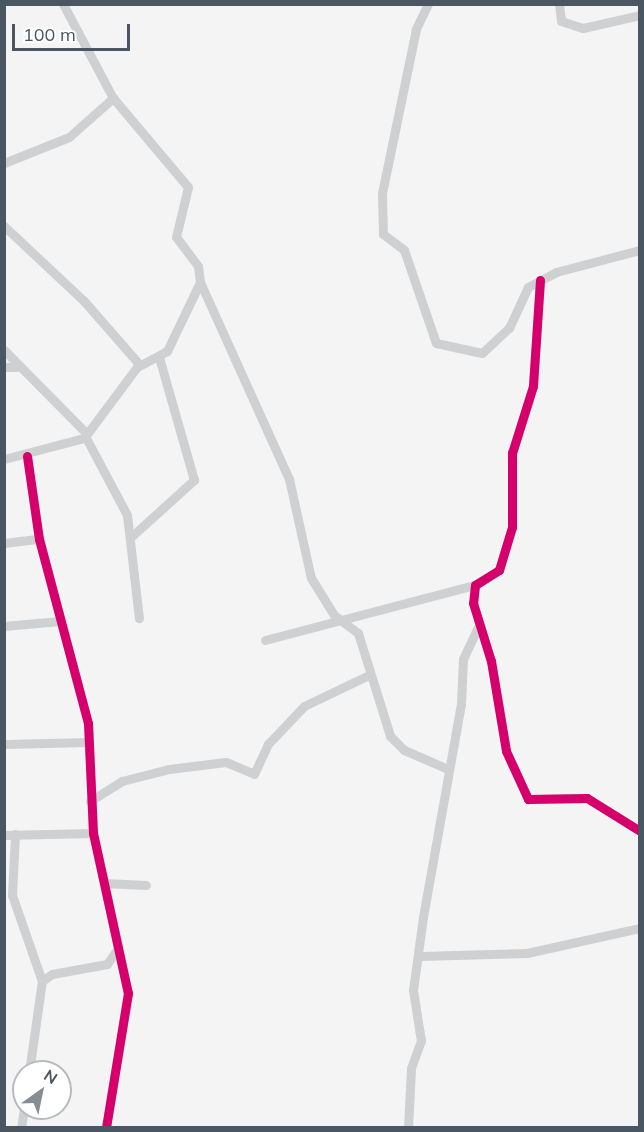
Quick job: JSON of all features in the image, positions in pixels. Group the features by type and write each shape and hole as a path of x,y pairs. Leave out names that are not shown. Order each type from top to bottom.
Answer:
{"street":[{"path":"63,4 113,98 178,169 188,187 176,237 198,266 200,282 289,479 310,578 343,620 358,633 369,675 392,740 448,769"},
{"path":"428,4 416,29 382,193 384,238 404,250 433,338 448,349 477,354 486,350 509,328 528,287 540,280 639,250"},
{"path":"559,4 561,21 583,28 639,15"},
{"path":"4,163 69,137 113,98"},
{"path":"4,226 139,364"},
{"path":"264,640 475,585 497,573 512,527 512,453 533,386 540,280"},
{"path":"4,459 27,456 86,435 139,364 159,357 170,346 180,314 200,282"},
{"path":"4,350 17,367 86,435 123,505 132,536 132,589 139,618"},
{"path":"132,536 194,480 159,357"},
{"path":"4,367 17,367"},
{"path":"27,456 39,539 89,742 93,833 129,999 106,1128"},
{"path":"4,543 39,539"},
{"path":"475,585 478,627 491,662 506,751 528,799 586,798 639,831"},
{"path":"4,626 60,621"},
{"path":"408,1128 411,1068 421,1041 413,990 420,956 463,659 478,627"},
{"path":"90,801 122,781 169,769 226,762 254,774 268,744 304,706 369,675"},
{"path":"4,744 89,742"},
{"path":"31,1060 42,981 12,895 10,835 93,833"},
{"path":"104,882 146,885"},
{"path":"420,956 527,953 639,928"},
{"path":"42,981 52,974 106,964 118,948"}],"cycle path":[{"path":"540,280 533,386 512,453 512,527 499,570 475,585 473,603 491,661 506,751 528,799 587,798 640,831"},
{"path":"27,456 39,539 88,723 93,833 128,993 106,1128"}]}
